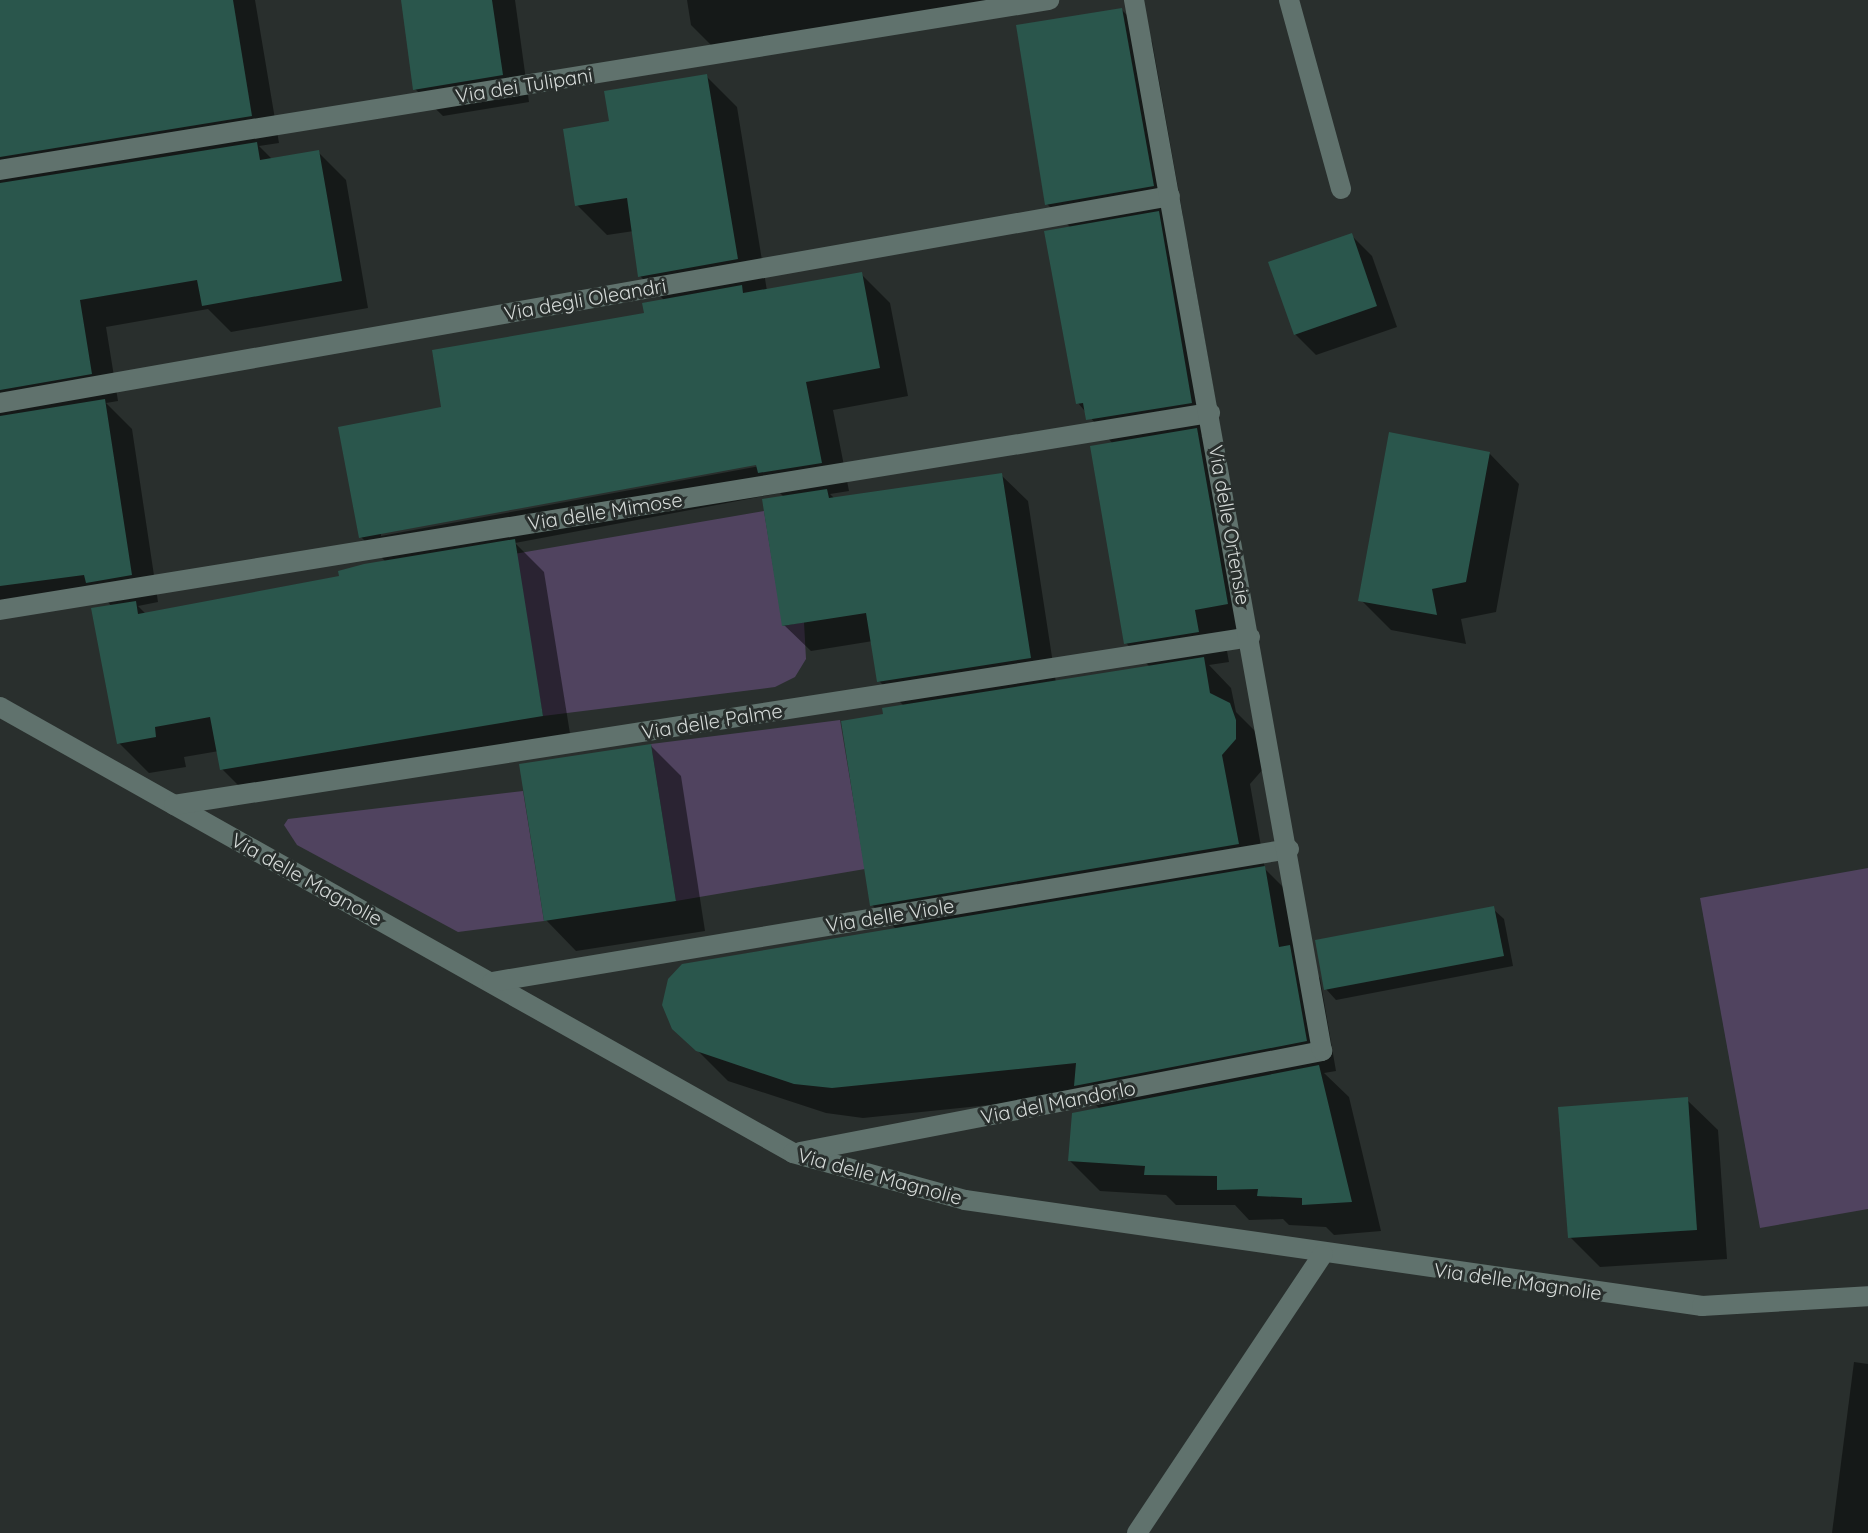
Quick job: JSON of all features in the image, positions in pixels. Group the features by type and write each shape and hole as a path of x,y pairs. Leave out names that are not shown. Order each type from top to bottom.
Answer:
{"street":[{"name":"Via dei Tulipani","path":"0,170 1049,0"},
{"name":"Via delle Ortensie","path":"1134,0 1289,849 1322,1051"},
{"path":"1289,0 1341,189"},
{"name":"Via degli Oleandri","path":"0,403 1170,196"},
{"name":"Via delle Mimose","path":"0,610 1210,413"},
{"name":"Via delle Palme","path":"174,805 1250,637"},
{"name":"Via delle Magnolie","path":"0,707 793,1153 965,1200 1323,1254 1702,1306 1868,1296"},
{"name":"Via delle Viole","path":"492,982 1289,849"},
{"name":"Via del Mandorlo","path":"793,1153 1322,1051"},
{"path":"1137,1533 1323,1254"}],"shaded area":[{"path":"764,511 783,626 804,622 806,659 795,677 775,687 543,716 514,554"},
{"path":"840,720 865,869 676,901 651,744"},
{"path":"523,791 544,921 458,932 297,845 284,825 288,819"},
{"path":"1868,868 1868,1209 1760,1228 1700,898"}],"building":[{"path":"0,0 233,0 252,116 0,157"},
{"path":"401,0 492,0 503,75 413,90"},
{"path":"1122,8 1154,186 1045,205 1016,25"},
{"path":"707,74 738,259 638,277 627,198 575,206 563,129 609,121 604,91"},
{"path":"257,142 260,160 319,150 342,281 202,306 197,280 80,300 92,374 0,390 0,183"},
{"path":"1159,211 1192,403 1086,420 1083,403 1076,404 1044,231"},
{"path":"1352,233 1377,306 1294,335 1268,262"},
{"path":"862,272 880,368 806,382 822,463 758,473 756,465 359,538 338,427 441,407 432,350 644,313 642,303 742,285 743,293"},
{"path":"105,399 132,575 86,583 84,575 0,586 0,416"},
{"path":"1197,428 1228,604 1195,610 1199,632 1124,644 1090,446"},
{"path":"1389,432 1490,452 1466,582 1432,589 1437,615 1358,601"},
{"path":"1002,473 1031,658 877,682 866,613 782,626 762,499 827,489 829,498"},
{"path":"515,539 543,716 220,770 210,717 155,727 156,737 117,744 91,608 136,601 138,614 339,576 338,571 364,564"},
{"path":"1204,657 1210,693 1230,703 1236,720 1236,739 1222,755 1239,844 870,906 841,721 883,714 882,708"},
{"path":"651,744 676,901 544,921 519,764"},
{"path":"1265,866 1279,947 1290,945 1307,1041 1074,1086 1076,1063 832,1088 794,1084 696,1051 672,1029 662,1005 668,979 682,964"},
{"path":"1494,906 1504,956 1324,990 1315,940"},
{"path":"1319,1065 1352,1202 1302,1205 1302,1198 1257,1196 1258,1189 1217,1190 1217,1176 1144,1175 1145,1166 1068,1161 1072,1113"},
{"path":"1688,1097 1697,1230 1568,1238 1558,1107"}]}
